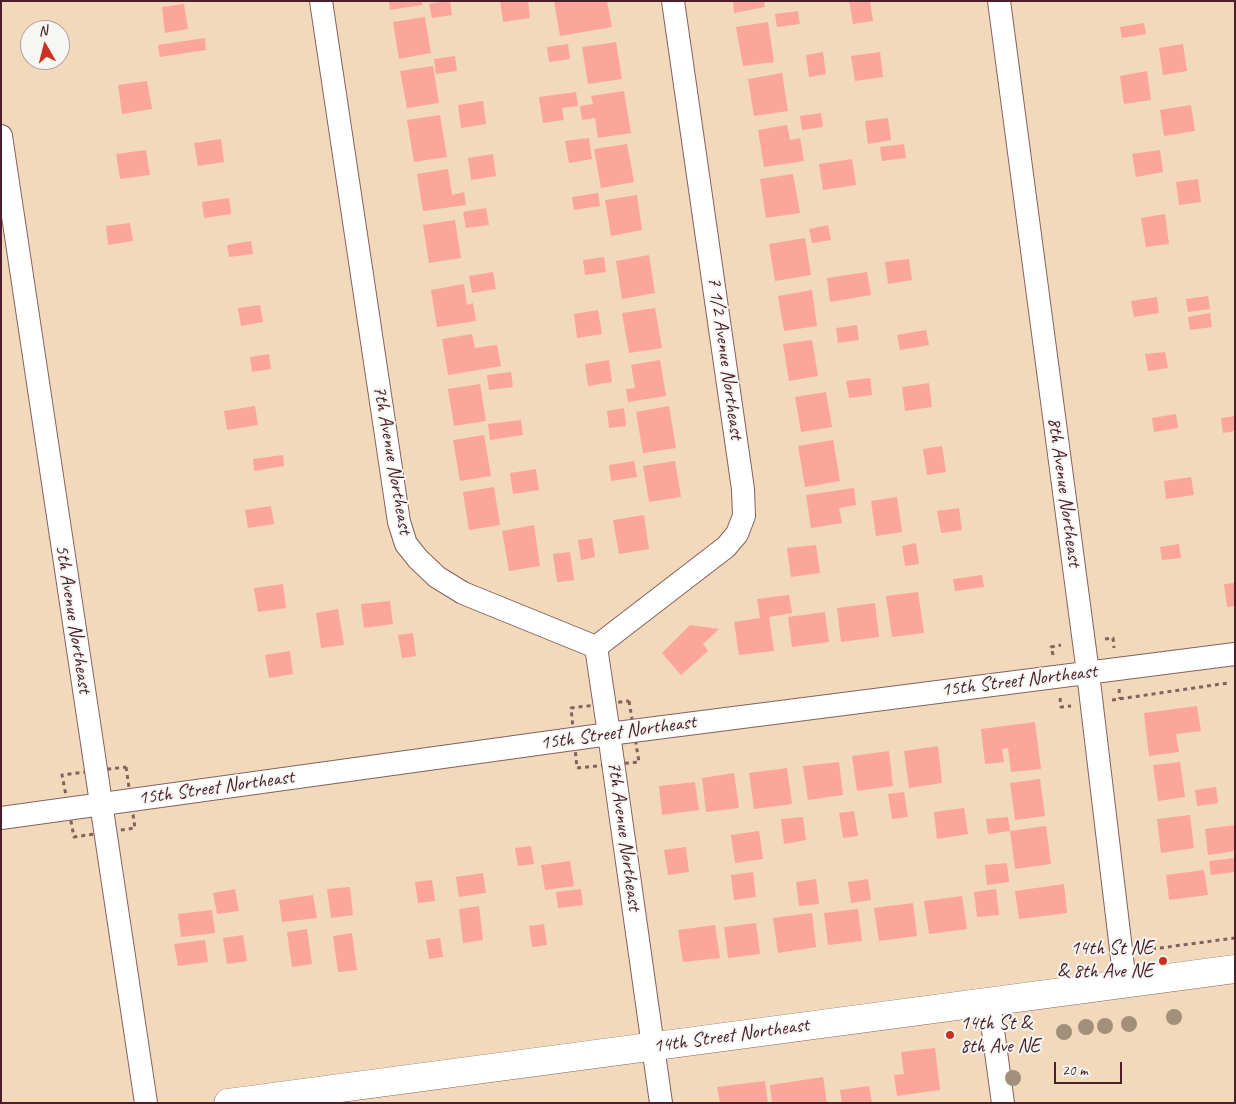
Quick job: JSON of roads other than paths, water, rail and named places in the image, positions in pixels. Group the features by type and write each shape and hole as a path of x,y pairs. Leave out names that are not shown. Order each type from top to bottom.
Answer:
{"main road":[{"name":"14th Street Northeast","path":"228,1103 364,1094 653,1046 1235,969"}],"street":[{"name":"7th Avenue Northeast","path":"321,1 399,522 406,544 418,560 437,577 463,593 596,648 610,734 661,1103"},
{"name":"7 1/2 Avenue Northeast","path":"596,648 726,547 737,534 744,516 743,489 673,1"},
{"name":"8th Avenue Northeast","path":"999,1 1088,672 1125,983"},
{"name":"5th Avenue Northeast","path":"1,136 6,208 101,804 146,1103"},
{"name":"15th Street Northeast","path":"1,818 610,734 1235,654"},
{"path":"989,1001 1003,1103"}],"place":[{"name":"14th St NE & 8th Ave NE","path":"1163,961"},
{"name":"14th St & 8th Ave NE","path":"950,1035"}]}
